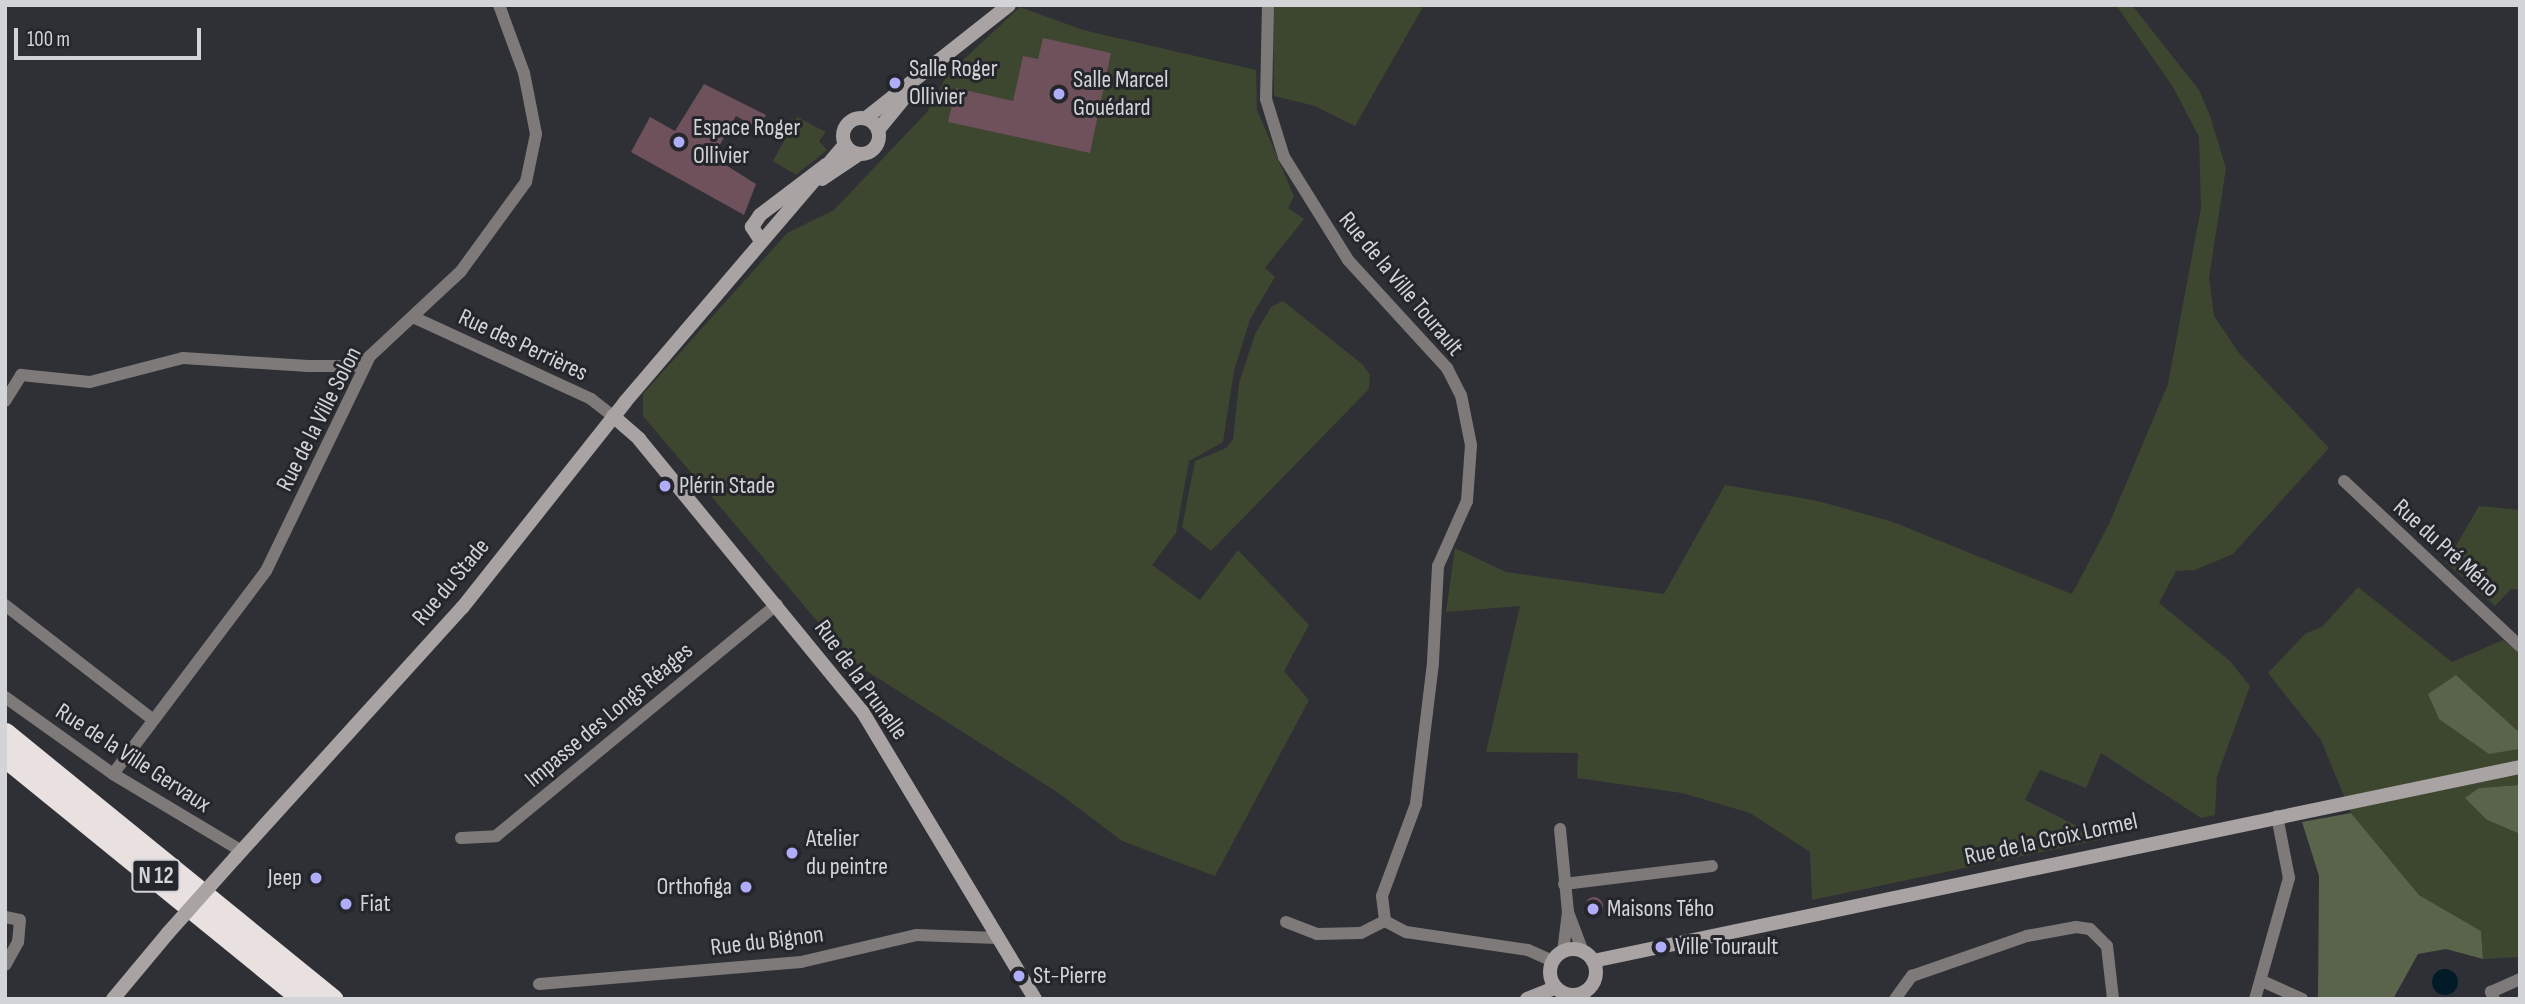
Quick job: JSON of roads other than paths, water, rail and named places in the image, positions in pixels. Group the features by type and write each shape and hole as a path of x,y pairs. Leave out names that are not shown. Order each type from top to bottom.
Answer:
{"highway":[{"name":"N 12","path":"5,733 332,999"},
{"name":"N 12","path":"5,757 303,999"}],"street":[{"name":"Rue de la Ville Solon","path":"113,774 266,570 370,356 461,271 526,182 536,134 524,73 499,5"},
{"name":"Rue du Stade","path":"113,999 238,854 462,608 613,416 715,293 812,186 845,144 845,127 866,118 914,84 1009,5"},
{"name":"Rue de la Ville Tourault","path":"1268,5 1266,99 1284,156 1348,260 1447,368 1461,396 1471,445 1467,501 1438,566 1433,663 1416,804 1382,896 1385,921"},
{"name":"Rue du Stade","path":"812,186 859,154 876,148 878,130 914,84"},
{"path":"866,118 878,130"},
{"path":"845,144 859,154"},
{"path":"761,241 752,227 760,215 830,162"},
{"name":"Rue des Perrières","path":"413,317 591,400 613,416"},
{"path":"5,401 21,375 90,382 183,358 307,366 354,366 370,356"},
{"name":"Rue de la Prunelle","path":"613,416 639,439 777,604 862,711 1035,999"},
{"name":"Rue du Pré Méno","path":"2344,481 2520,646"},
{"name":"Impasse des Longs Réages","path":"461,838 496,836 777,604"},
{"path":"5,605 153,720"},
{"name":"Rue de la Ville Gervaux","path":"5,697 113,774 238,854"},
{"name":"Rue de la Croix Lormel","path":"1558,956 1588,956 2520,767"},
{"path":"2255,999 2289,878 2277,816"},
{"path":"1527,999 1556,987 1578,997 1593,982 1588,956 1568,912 1560,829"},
{"path":"1564,884 1712,866"},
{"path":"1556,987 1558,956 1568,912"},
{"path":"5,917 20,920 18,942 5,965"},
{"path":"1286,922 1317,934 1361,933 1385,921 1406,932 1558,956"},
{"path":"1895,999 1912,976 2027,936 2076,927 2090,929 2107,946 2113,999"},
{"name":"Rue du Bignon","path":"539,984 801,962 916,935 997,938"},
{"path":"2494,999 2491,992 2520,979"},
{"path":"2262,981 2302,999"}],"water":[{"path":"2445,969 2454,973 2458,982 2454,991 2445,995 2436,991 2432,982 2436,973"}],"place":[{"name":"Salle Roger Ollivier","path":"895,83"},
{"name":"Salle Marcel Gouédard","path":"1059,94"},
{"name":"Espace Roger Ollivier","path":"679,142"},
{"name":"Plérin Stade","path":"665,486"},
{"name":"Atelier du peintre","path":"792,853"},
{"name":"Jeep","path":"316,878"},
{"name":"Orthofiga","path":"746,887"},
{"name":"Fiat","path":"346,904"},
{"name":"Maisons Tého","path":"1593,909"},
{"name":"Ville Tourault","path":"1661,947"},
{"name":"St-Pierre","path":"1019,976"}]}
